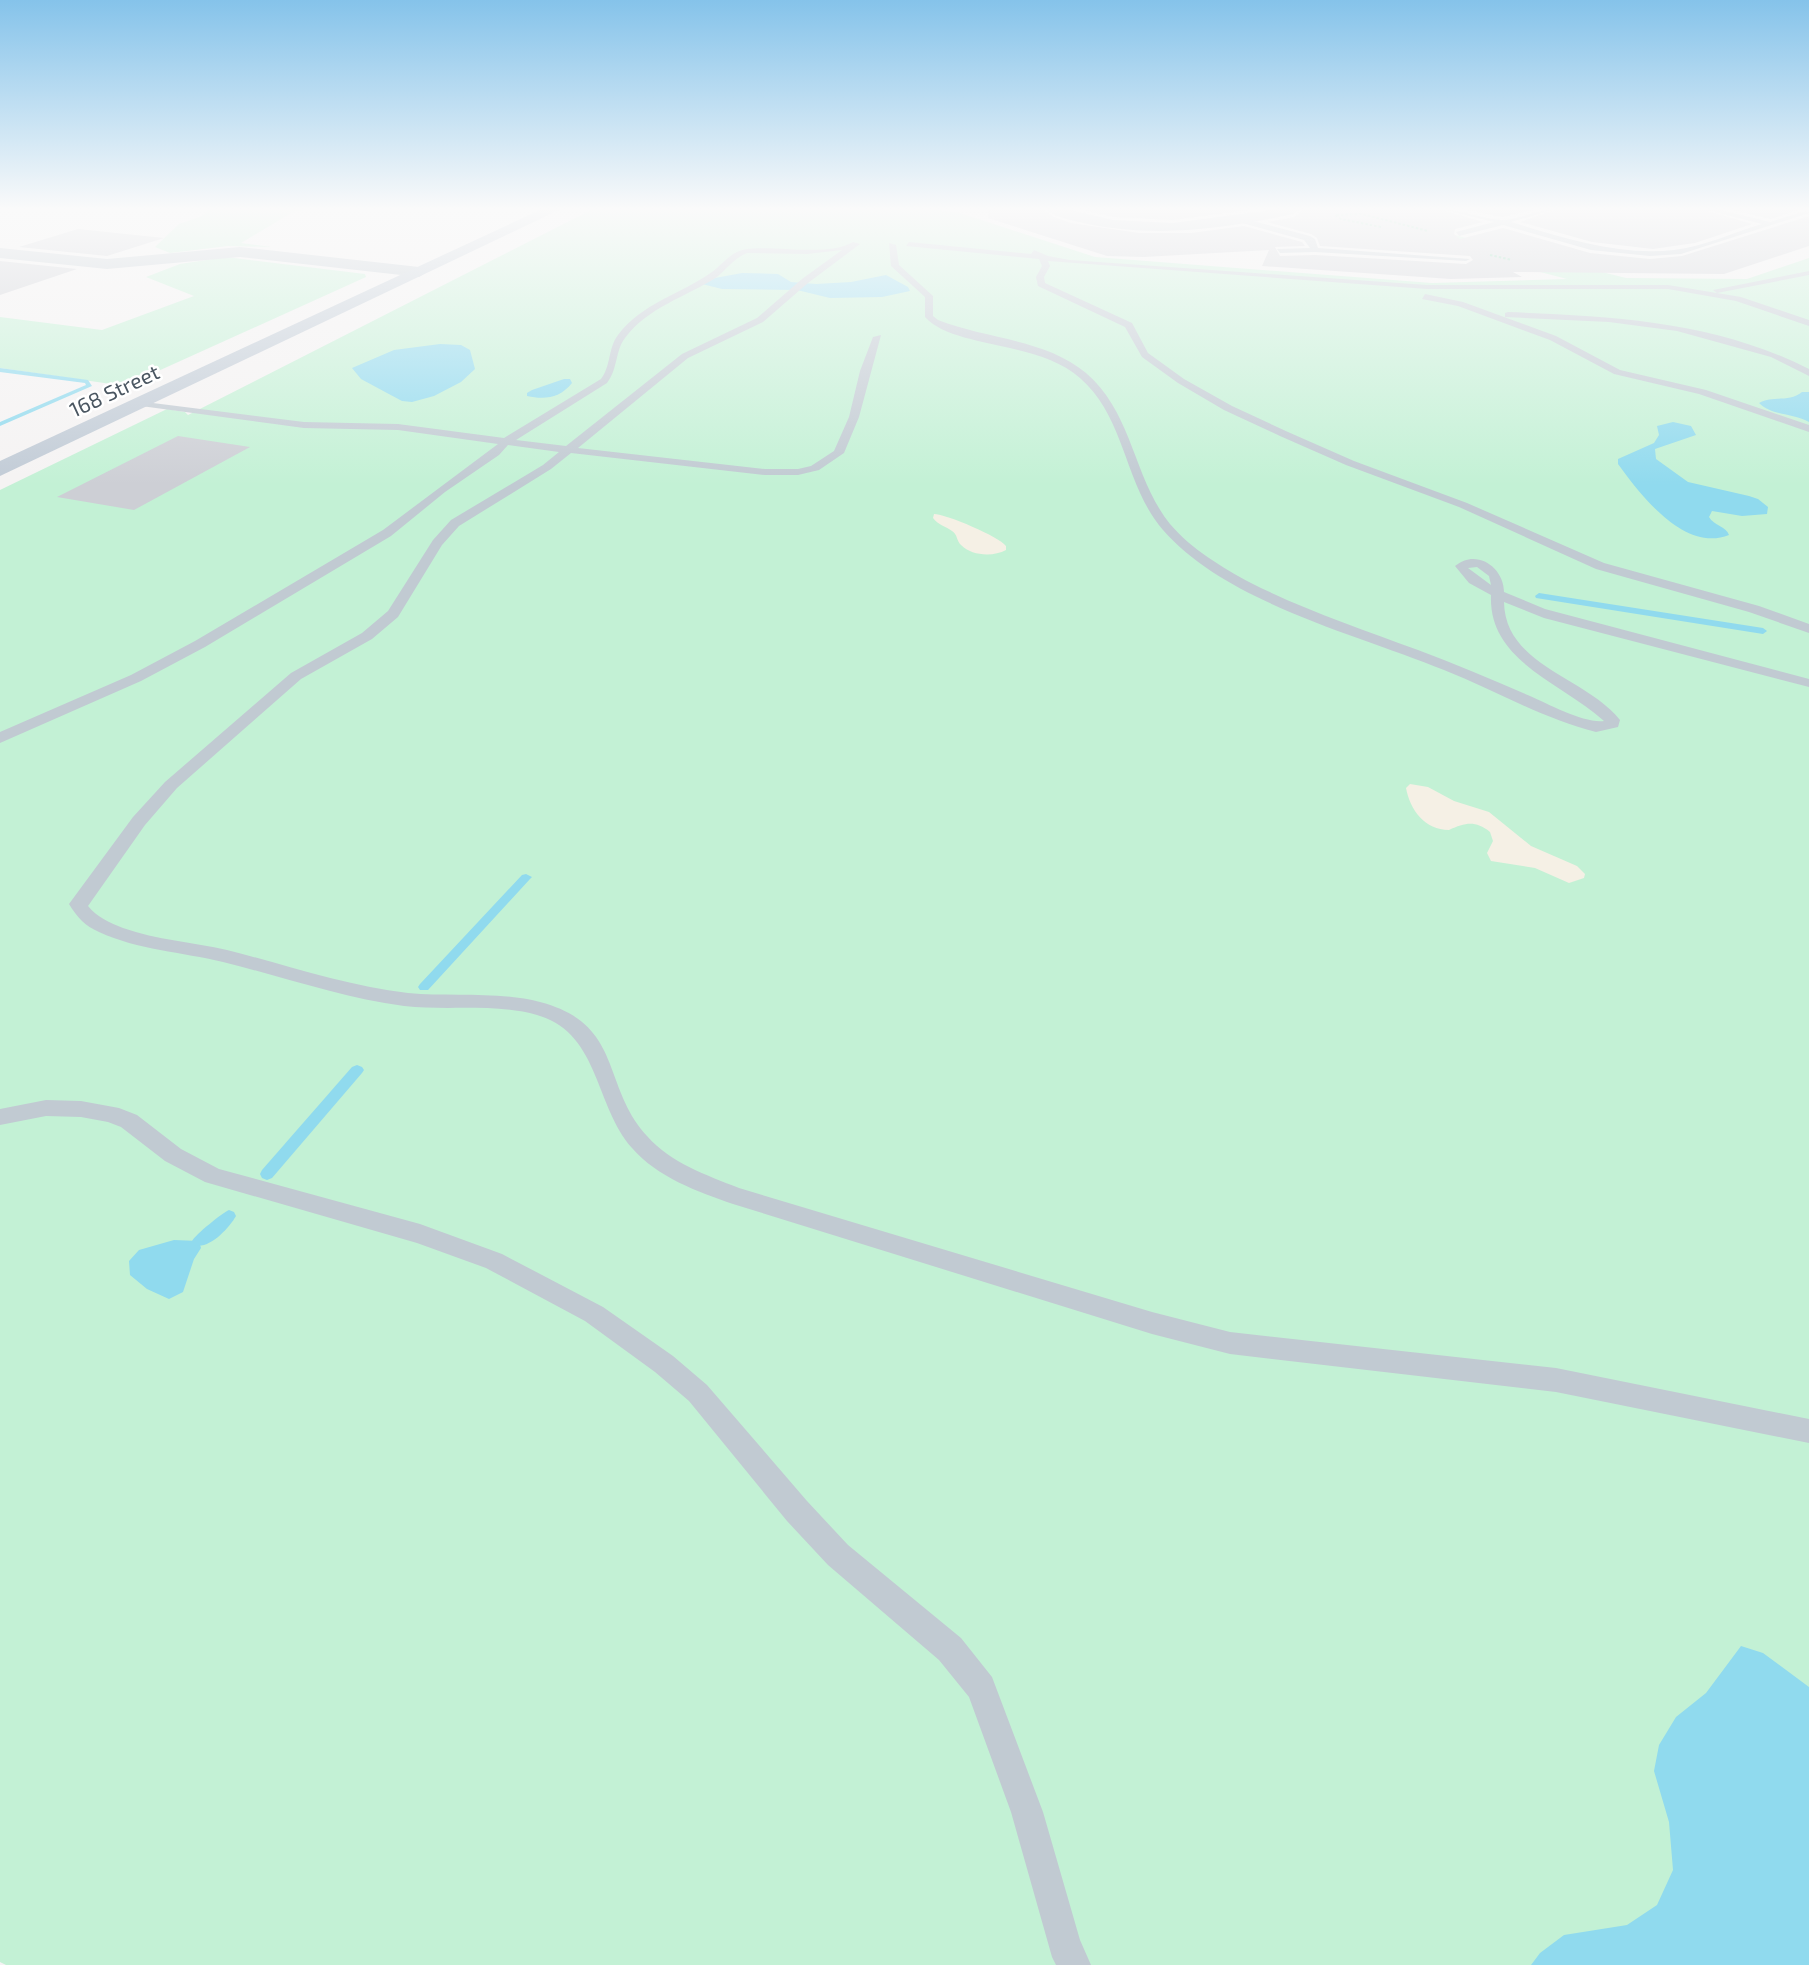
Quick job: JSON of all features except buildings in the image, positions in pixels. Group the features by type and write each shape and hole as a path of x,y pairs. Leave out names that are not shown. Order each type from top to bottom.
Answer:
{"main road":[{"name":"168 Street","path":"0,469 356,302"}],"lane":[{"path":"0,738 136,678 387,533 441,490 483,462 505,442 604,381 612,370 611,353 624,332 665,302"},
{"path":"780,302 760,320 685,356 536,475 455,523 437,543 401,605 379,627 296,676 171,785 139,821 100,878 84,894 78,904 83,913 95,923 116,932 358,990 431,1002 510,1003 561,1016 576,1025 594,1048 620,1116 638,1141 656,1159 684,1174 733,1195 1152,1323 1230,1343 1556,1380 1809,1431"},
{"path":"929,302 929,317 935,322 1017,344 1056,359 1081,373 1104,395 1120,422 1141,486 1154,512 1195,554 1277,602 1596,727 1613,724 1597,706 1534,662 1511,641 1501,627 1496,592 1540,611 1809,683"},
{"path":"1078,302 1129,326 1145,355 1181,381 1228,408 1318,449 1463,505 1601,566 1754,608 1809,629"},
{"path":"1447,302 1491,314 1553,338 1617,372 1702,392 1809,429"},
{"path":"1746,302 1809,323"},
{"path":"1491,314 1609,319 1667,326 1748,346 1787,360 1809,373"},
{"path":"141,403 304,425 398,427 565,450 765,472 798,472 815,468 834,458 845,442 865,370 878,337"},
{"path":"1498,615 1511,609 1540,611"},
{"path":"1501,688 1516,688 1530,683 1536,678 1538,670 1534,662"},
{"path":"0,1117 46,1108 81,1109 111,1114 129,1121 173,1155 213,1176 420,1234 494,1261 594,1314 664,1364 698,1393 796,1511 838,1555 950,1649 981,1688 1027,1812 1064,1945 1074,1965"}],"green space":[{"path":"179,302 311,302 125,386 0,368 0,317 102,330"},
{"path":"411,302 1809,302 1809,1965 6,1965 0,1962 0,490 167,409 188,415"}],"sand":[{"path":"934,514 984,532 1002,542 1006,550 989,554 966,549 954,533 933,518"},
{"path":"1410,784 1428,787 1454,801 1489,812 1531,846 1577,866 1585,874 1584,878 1569,883 1535,868 1491,861 1487,853 1493,841 1490,832 1475,824 1465,824 1449,830 1426,823 1411,804 1406,788"}],"water":[{"path":"440,344 461,345 470,350 475,369 461,382 434,396 412,402 402,401 361,379 352,368 394,350"},
{"path":"570,379 572,383 557,395 546,398 527,396 532,390"},
{"path":"1809,392 1809,422 1770,410 1759,403 1792,397"},
{"path":"1673,422 1691,426 1696,435 1655,449 1656,459 1688,482 1758,499 1768,507 1767,514 1742,516 1712,511 1709,517 1729,535 1712,538 1696,536 1665,518 1638,490 1618,464 1618,459 1654,443 1659,435 1657,426"},
{"path":"174,1240 199,1241 201,1248 194,1259 183,1292 169,1299 147,1289 130,1275 129,1261 139,1250"},
{"path":"1741,1646 1763,1653 1809,1687 1809,1965 1531,1965 1540,1953 1564,1935 1627,1925 1657,1905 1673,1870 1669,1822 1654,1771 1659,1745 1676,1717 1706,1693"}],"waterway":[{"path":"0,370 88,382 89,386 0,424"},
{"path":"1539,596 1763,631"},
{"path":"424,987 526,877"},
{"path":"267,1174 357,1070"},
{"path":"199,1241 229,1216"}]}
